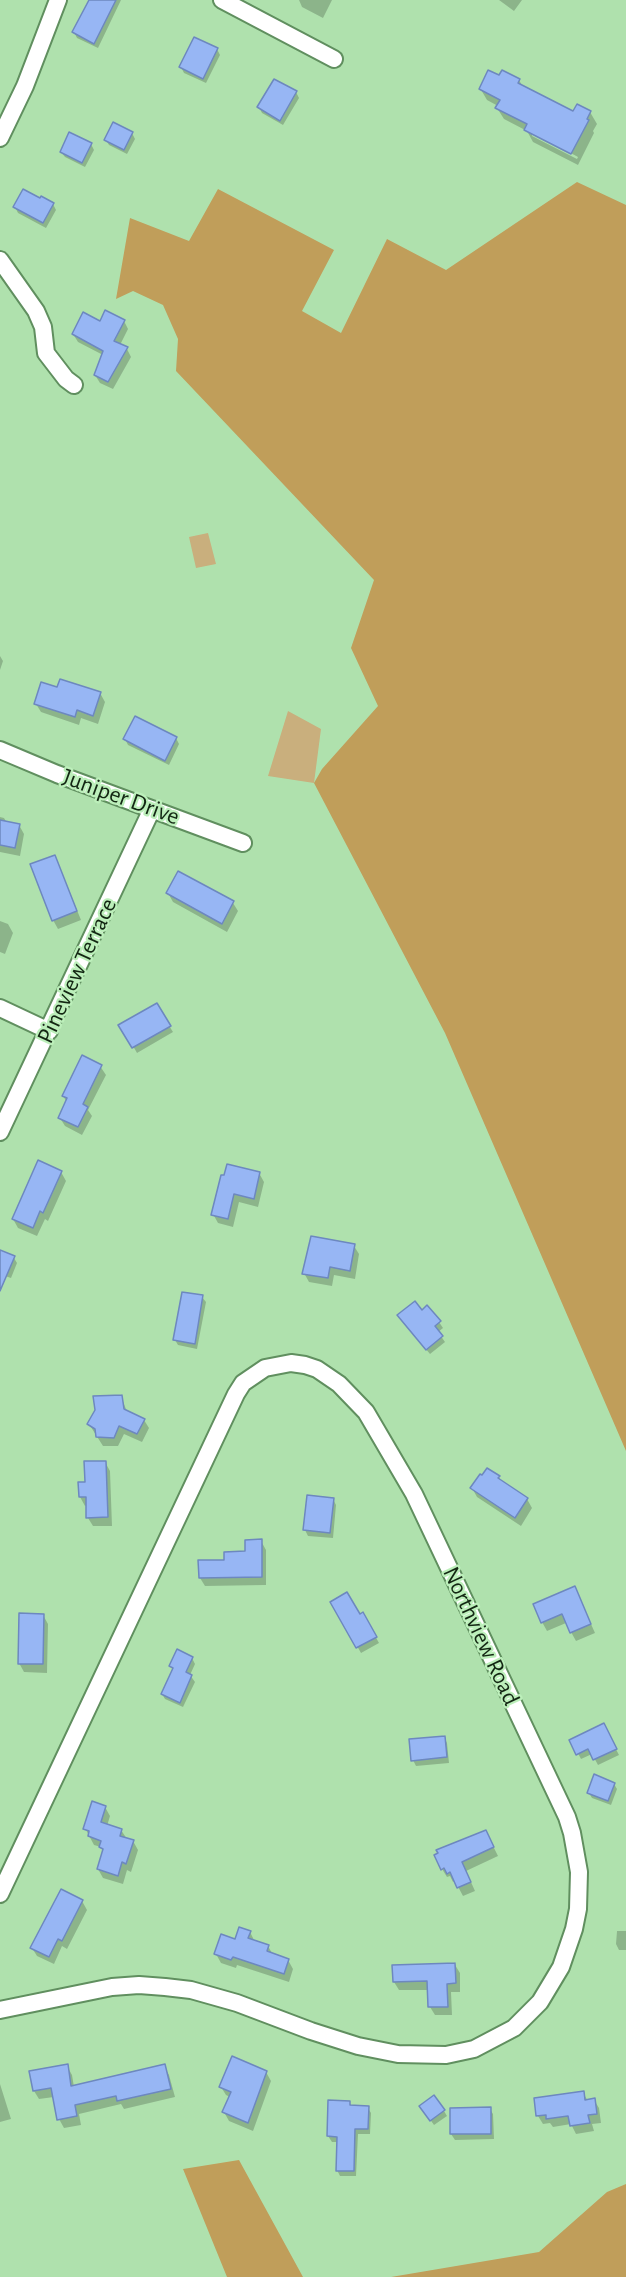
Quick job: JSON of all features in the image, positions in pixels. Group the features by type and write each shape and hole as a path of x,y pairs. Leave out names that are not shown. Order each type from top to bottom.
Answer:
{"street":[{"path":"0,138 24,86 58,0"},
{"path":"222,0 334,59"},
{"path":"0,260 36,311 43,327 46,353 66,379 74,385"},
{"name":"Juniper Drive","path":"0,750 57,774 243,843"},
{"name":"Pineview Terrace","path":"0,1132 153,809"},
{"path":"0,1008 49,1031"},
{"name":"Northview Road","path":"0,1894 236,1394 243,1383 265,1368 291,1363 317,1369 339,1384 366,1412 408,1483 567,1817 572,1833 579,1881 574,1929 561,1967 540,2001 514,2028 474,2049 446,2055 398,2054 358,2046 237,2003 192,1990 165,1987 138,1985 112,1987 0,2010"}],"shaded area":[{"path":"577,182 626,205 626,1451 445,1033 314,783 322,769 378,706 351,648 374,580 176,371 178,339 163,305 133,291 116,299 130,218 189,241 218,189 334,250 302,311 341,333 387,239 446,270"},
{"path":"208,533 216,564 196,568 189,537"},
{"path":"288,711 321,729 314,783 268,776"},
{"path":"239,2160 303,2277 227,2277 183,2169"},
{"path":"626,2184 626,2277 391,2277 539,2252 607,2192"}],"building":[{"path":"89,0 116,0 94,44 72,32"},
{"path":"194,37 218,48 203,79 179,67"},
{"path":"488,70 499,75 502,70 520,79 518,83 573,111 577,104 591,111 587,119 589,120 571,154 524,130 527,124 495,108 500,100 479,89"},
{"path":"274,79 297,91 280,121 257,107"},
{"path":"113,122 133,132 124,150 104,140"},
{"path":"69,132 92,143 82,163 60,152"},
{"path":"23,189 54,203 43,223 13,207"},
{"path":"105,310 125,320 114,341 128,347 108,382 94,375 103,351 72,334 83,312 100,321"},
{"path":"60,679 101,692 93,716 77,710 75,717 34,704 41,682 57,687"},
{"path":"135,716 177,737 165,761 123,739"},
{"path":"0,820 20,824 15,848 0,845"},
{"path":"55,855 77,911 52,921 30,864"},
{"path":"178,871 234,901 222,924 166,893"},
{"path":"157,1003 171,1026 132,1048 118,1025"},
{"path":"82,1055 102,1065 83,1104 88,1107 78,1127 58,1118 67,1098 62,1096"},
{"path":"38,1160 62,1171 43,1213 40,1211 33,1228 12,1219"},
{"path":"227,1164 260,1172 254,1199 234,1194 228,1219 211,1215 221,1175 224,1175"},
{"path":"311,1236 355,1244 350,1271 330,1267 328,1278 302,1274"},
{"path":"0,1250 15,1256 0,1291"},
{"path":"182,1292 203,1295 195,1344 173,1340"},
{"path":"415,1301 422,1310 427,1305 441,1321 435,1326 443,1336 426,1350 397,1315"},
{"path":"122,1395 124,1409 145,1419 137,1434 119,1426 114,1438 96,1437 95,1429 87,1424 95,1410 93,1396"},
{"path":"84,1461 106,1461 108,1517 86,1518 86,1497 79,1497 78,1482 85,1482"},
{"path":"487,1468 528,1498 515,1518 470,1488"},
{"path":"307,1495 334,1498 330,1533 303,1530"},
{"path":"262,1539 262,1577 199,1578 198,1560 224,1560 224,1552 245,1551 245,1540"},
{"path":"575,1586 591,1624 570,1633 562,1614 541,1623 533,1604"},
{"path":"347,1592 360,1614 363,1612 377,1637 356,1648 330,1602"},
{"path":"19,1613 44,1614 43,1664 18,1664"},
{"path":"177,1649 193,1657 186,1672 192,1675 180,1703 161,1694 173,1668 169,1666"},
{"path":"604,1723 617,1749 593,1760 588,1749 576,1755 569,1740"},
{"path":"445,1736 447,1757 411,1761 409,1739"},
{"path":"594,1774 615,1783 608,1801 587,1793"},
{"path":"92,1801 106,1806 101,1822 122,1829 120,1836 134,1840 126,1864 122,1862 118,1876 97,1869 103,1849 99,1847 101,1841 88,1836 89,1831 83,1829"},
{"path":"486,1830 494,1847 462,1862 471,1882 457,1888 450,1872 447,1874 444,1868 441,1870 434,1855 438,1853 436,1850"},
{"path":"61,1889 83,1900 62,1941 58,1939 49,1957 30,1948"},
{"path":"239,1927 251,1931 248,1938 269,1945 267,1951 289,1959 284,1974 233,1957 231,1960 214,1954 221,1934 235,1939"},
{"path":"455,1963 456,1983 447,1984 448,2007 428,2007 427,1981 393,1982 392,1965"},
{"path":"232,2056 267,2071 248,2123 222,2112 231,2092 219,2087"},
{"path":"68,2064 71,2086 165,2064 171,2089 117,2101 116,2096 75,2105 77,2116 57,2120 51,2088 33,2091 29,2071"},
{"path":"584,2091 585,2100 595,2098 597,2114 588,2115 590,2123 570,2126 568,2116 546,2119 546,2115 536,2116 534,2098"},
{"path":"434,2095 445,2110 430,2121 419,2106"},
{"path":"328,2100 350,2101 350,2105 369,2106 368,2129 355,2129 354,2171 336,2171 337,2137 327,2136"},
{"path":"491,2107 491,2134 450,2134 450,2108"}]}
